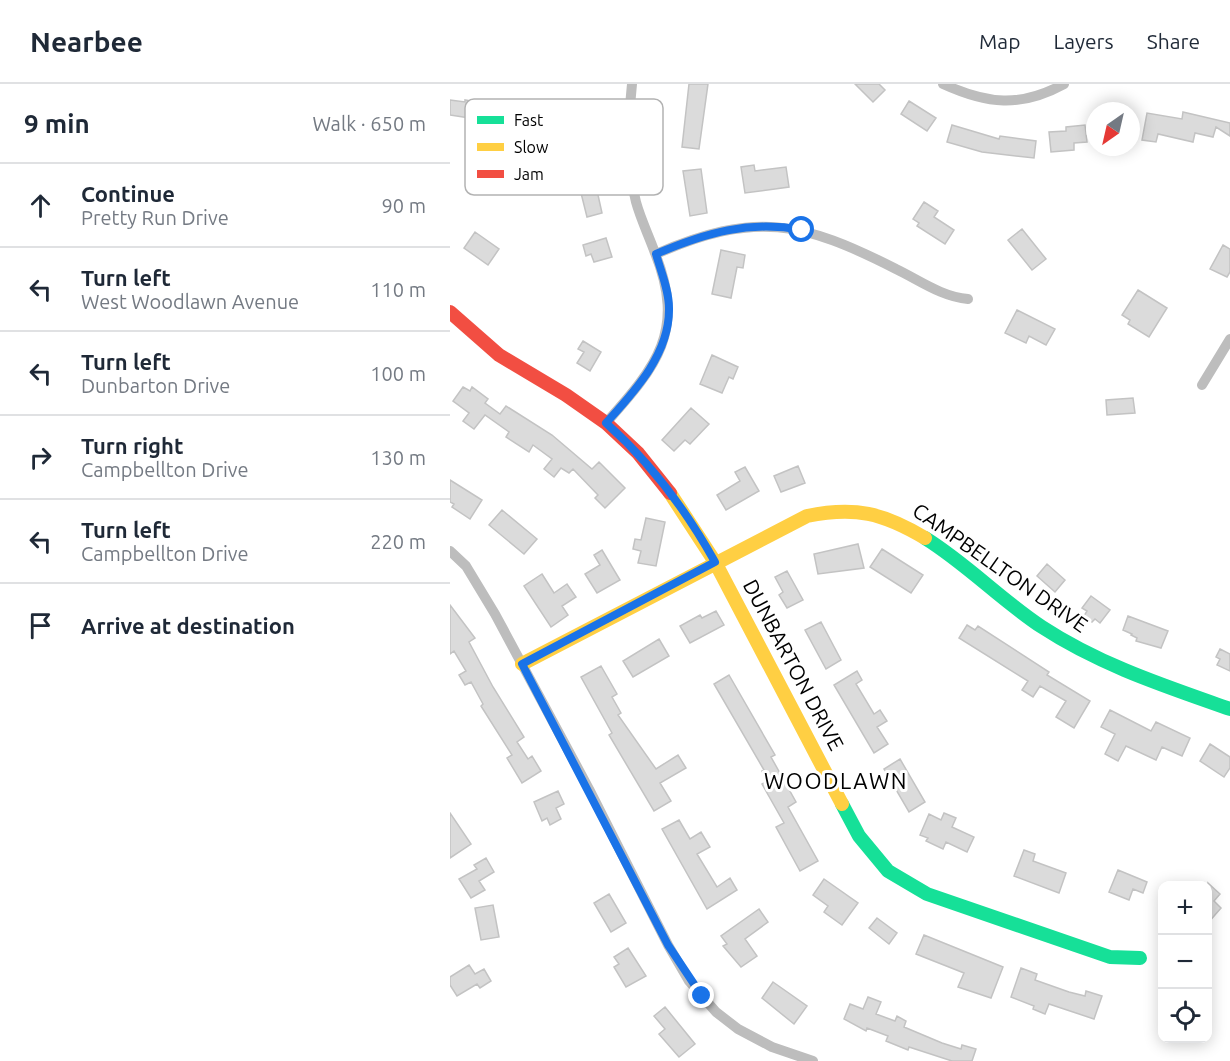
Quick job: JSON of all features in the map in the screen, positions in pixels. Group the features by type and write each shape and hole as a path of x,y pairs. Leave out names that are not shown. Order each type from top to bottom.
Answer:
{"street":[{"path":"631,99 632,84"},
{"path":"942,84 983,98 1007,102 1024,101 1064,84"},
{"path":"606,423 630,397 658,354 667,332 668,296 656,254 644,227 636,195"},
{"path":"656,254 712,232 749,226 782,226 841,242 942,292 968,299"},
{"name":"DUNBARTON DRIVE","path":"450,312 499,355 566,395 606,423 638,453 668,489 715,562 859,836 888,871 913,888 965,908 1110,957 1140,958"},
{"path":"1202,385 1230,339"},
{"name":"CAMPBELLTON DRIVE","path":"522,664 807,516 836,510 881,515 920,535 1041,627 1130,674 1230,709"},
{"path":"450,551 466,566 522,664 668,945 689,981 716,1012 738,1029 772,1047 813,1061"}],"building":[{"path":"689,84 708,84 699,149 682,147"},
{"path":"855,84 879,84 885,90 873,102"},
{"path":"450,100 465,102 465,117 450,115"},
{"path":"909,101 936,118 927,131 901,114"},
{"path":"1183,112 1230,123 1230,136 1216,127 1213,137 1195,133 1193,142 1158,134 1156,142 1142,140 1147,113 1182,119"},
{"path":"952,125 999,139 1000,136 1036,141 1034,158 982,152 947,142"},
{"path":"1085,125 1086,142 1074,143 1074,150 1051,152 1049,132 1066,131 1066,127"},
{"path":"754,165 755,171 786,167 789,187 745,193 741,167"},
{"path":"701,169 707,213 690,216 683,171"},
{"path":"582,195 598,195 602,213 587,217"},
{"path":"924,202 938,211 934,217 954,230 945,244 917,226 919,223 913,219"},
{"path":"1022,229 1046,259 1032,270 1008,240"},
{"path":"475,232 499,249 488,265 464,248"},
{"path":"606,238 612,257 594,262 591,254 586,256 583,245"},
{"path":"1223,245 1230,249 1230,272 1227,277 1210,269"},
{"path":"721,250 745,255 743,268 737,267 731,298 712,294"},
{"path":"1138,290 1167,308 1149,337 1128,324 1130,320 1122,315"},
{"path":"1017,310 1055,329 1046,345 1029,336 1026,343 1005,333"},
{"path":"583,341 601,352 590,371 577,363 584,352 578,349"},
{"path":"712,355 738,367 733,379 729,377 722,393 700,384"},
{"path":"463,387 470,391 472,387 488,399 485,403 500,414 506,406 552,435 592,469 599,462 625,488 605,508 595,498 598,495 573,469 569,473 561,468 554,477 544,469 552,459 533,445 529,452 506,437 509,432 485,415 474,429 463,421 469,413 453,401"},
{"path":"1133,398 1135,413 1107,415 1106,400"},
{"path":"691,408 709,424 690,444 685,440 674,451 662,440"},
{"path":"798,466 805,483 781,492 774,476"},
{"path":"745,467 759,491 726,510 717,495 740,481 735,472"},
{"path":"450,480 482,500 470,519 452,507 454,504 450,502"},
{"path":"502,510 537,539 524,554 489,525"},
{"path":"646,518 665,522 656,566 638,563 641,551 633,549 635,539 641,540"},
{"path":"858,544 864,568 818,574 814,554"},
{"path":"882,549 923,575 911,593 870,567"},
{"path":"602,550 620,580 597,593 585,574 600,565 594,555"},
{"path":"1047,564 1065,580 1055,592 1037,576"},
{"path":"787,571 803,600 787,608 779,595 783,592 775,577"},
{"path":"542,574 554,593 567,584 576,597 562,606 568,615 551,627 524,586"},
{"path":"1091,596 1110,610 1100,623 1095,619 1092,622 1084,616 1087,611 1082,608"},
{"path":"450,605 475,638 469,642 524,737 517,742 528,759 532,756 541,771 522,783 507,758 512,755 481,706 483,704 471,682 465,685 459,675 466,671 454,651 450,654"},
{"path":"716,611 724,625 690,643 680,626 700,615 702,618"},
{"path":"1128,616 1168,631 1161,648 1136,641 1137,638 1123,630"},
{"path":"821,622 841,660 826,669 805,630"},
{"path":"967,625 975,630 978,626 1049,672 1047,675 1090,701 1074,728 1056,717 1066,701 1040,686 1033,697 1022,690 1028,681 959,638"},
{"path":"659,639 669,656 633,677 623,661"},
{"path":"1220,649 1230,654 1230,671 1217,665 1220,659 1216,657"},
{"path":"601,666 617,694 612,697 621,713 618,715 656,769 678,755 686,768 660,783 671,801 654,811 609,735 612,733 581,677"},
{"path":"857,671 862,680 856,684 874,714 880,710 887,721 877,727 888,744 874,753 834,685"},
{"path":"729,675 775,755 771,757 796,802 788,807 818,861 800,871 776,827 784,823 762,784 767,781 762,771 764,770 714,684"},
{"path":"1110,710 1151,731 1156,722 1190,738 1182,756 1162,747 1156,760 1126,746 1118,761 1105,754 1115,734 1101,727"},
{"path":"1210,744 1230,757 1230,768 1224,777 1200,761"},
{"path":"900,759 925,802 909,812 884,769"},
{"path":"558,791 564,804 556,808 561,819 550,825 547,818 542,821 534,802"},
{"path":"450,813 471,844 450,858"},
{"path":"944,813 956,818 952,827 974,837 967,852 946,842 943,849 926,841 928,838 920,835 929,814 941,820"},
{"path":"679,820 690,839 701,832 710,847 697,854 717,887 730,878 737,890 707,909 662,829"},
{"path":"1024,850 1035,854 1033,861 1066,873 1059,893 1014,876"},
{"path":"486,858 494,872 479,881 485,890 471,898 459,879 477,869 474,865"},
{"path":"1118,870 1147,882 1143,893 1133,889 1129,900 1109,892"},
{"path":"824,879 858,903 842,925 824,912 828,906 813,895"},
{"path":"1212,887 1220,894 1214,901 1221,908 1212,918"},
{"path":"609,894 626,923 611,932 594,903"},
{"path":"493,905 499,937 481,940 475,908"},
{"path":"759,909 768,922 745,939 757,956 741,967 723,946 727,944 721,936"},
{"path":"877,918 897,933 889,944 869,928"},
{"path":"924,935 1003,967 991,998 958,987 964,973 916,954"},
{"path":"628,948 646,976 626,987 614,967 619,964 614,957"},
{"path":"469,965 475,974 484,969 491,981 480,988 477,984 457,996 450,985 450,977"},
{"path":"1021,968 1037,974 1035,980 1069,992 1085,996 1086,991 1102,996 1094,1019 1049,1004 1045,1014 1033,1009 1034,1006 1011,997"},
{"path":"773,982 807,1006 794,1024 762,998"},
{"path":"868,997 881,1002 876,1014 895,1021 897,1016 906,1021 904,1027 942,1043 961,1049 962,1045 976,1049 972,1061 952,1061 909,1047 908,1050 886,1041 888,1036 867,1028 866,1031 844,1019 850,1004 863,1009"},
{"path":"665,1007 695,1044 679,1057 659,1034 665,1029 654,1016"}],"traffic: fast":[{"path":"925,538 1042,627 1087,653 1133,674 1230,709"},
{"path":"842,804 859,836 888,871 927,894 1110,957 1140,958"}],"traffic: slow":[{"path":"670,493 715,562 842,804"},
{"path":"522,664 807,516 840,512 868,514 882,517 925,538"}],"traffic: jam":[{"path":"450,312 499,355 566,395 606,423 638,453 670,493"}],"district":[{"name":"WOODLAWN","path":"836,781"}],"route":[{"path":"702,996 689,981 668,945 589,789 522,664 664,591 715,562 668,489 638,453 606,423 630,397 664,344 669,320 668,296 656,254 693,238 730,228 768,225 802,230"}]}
